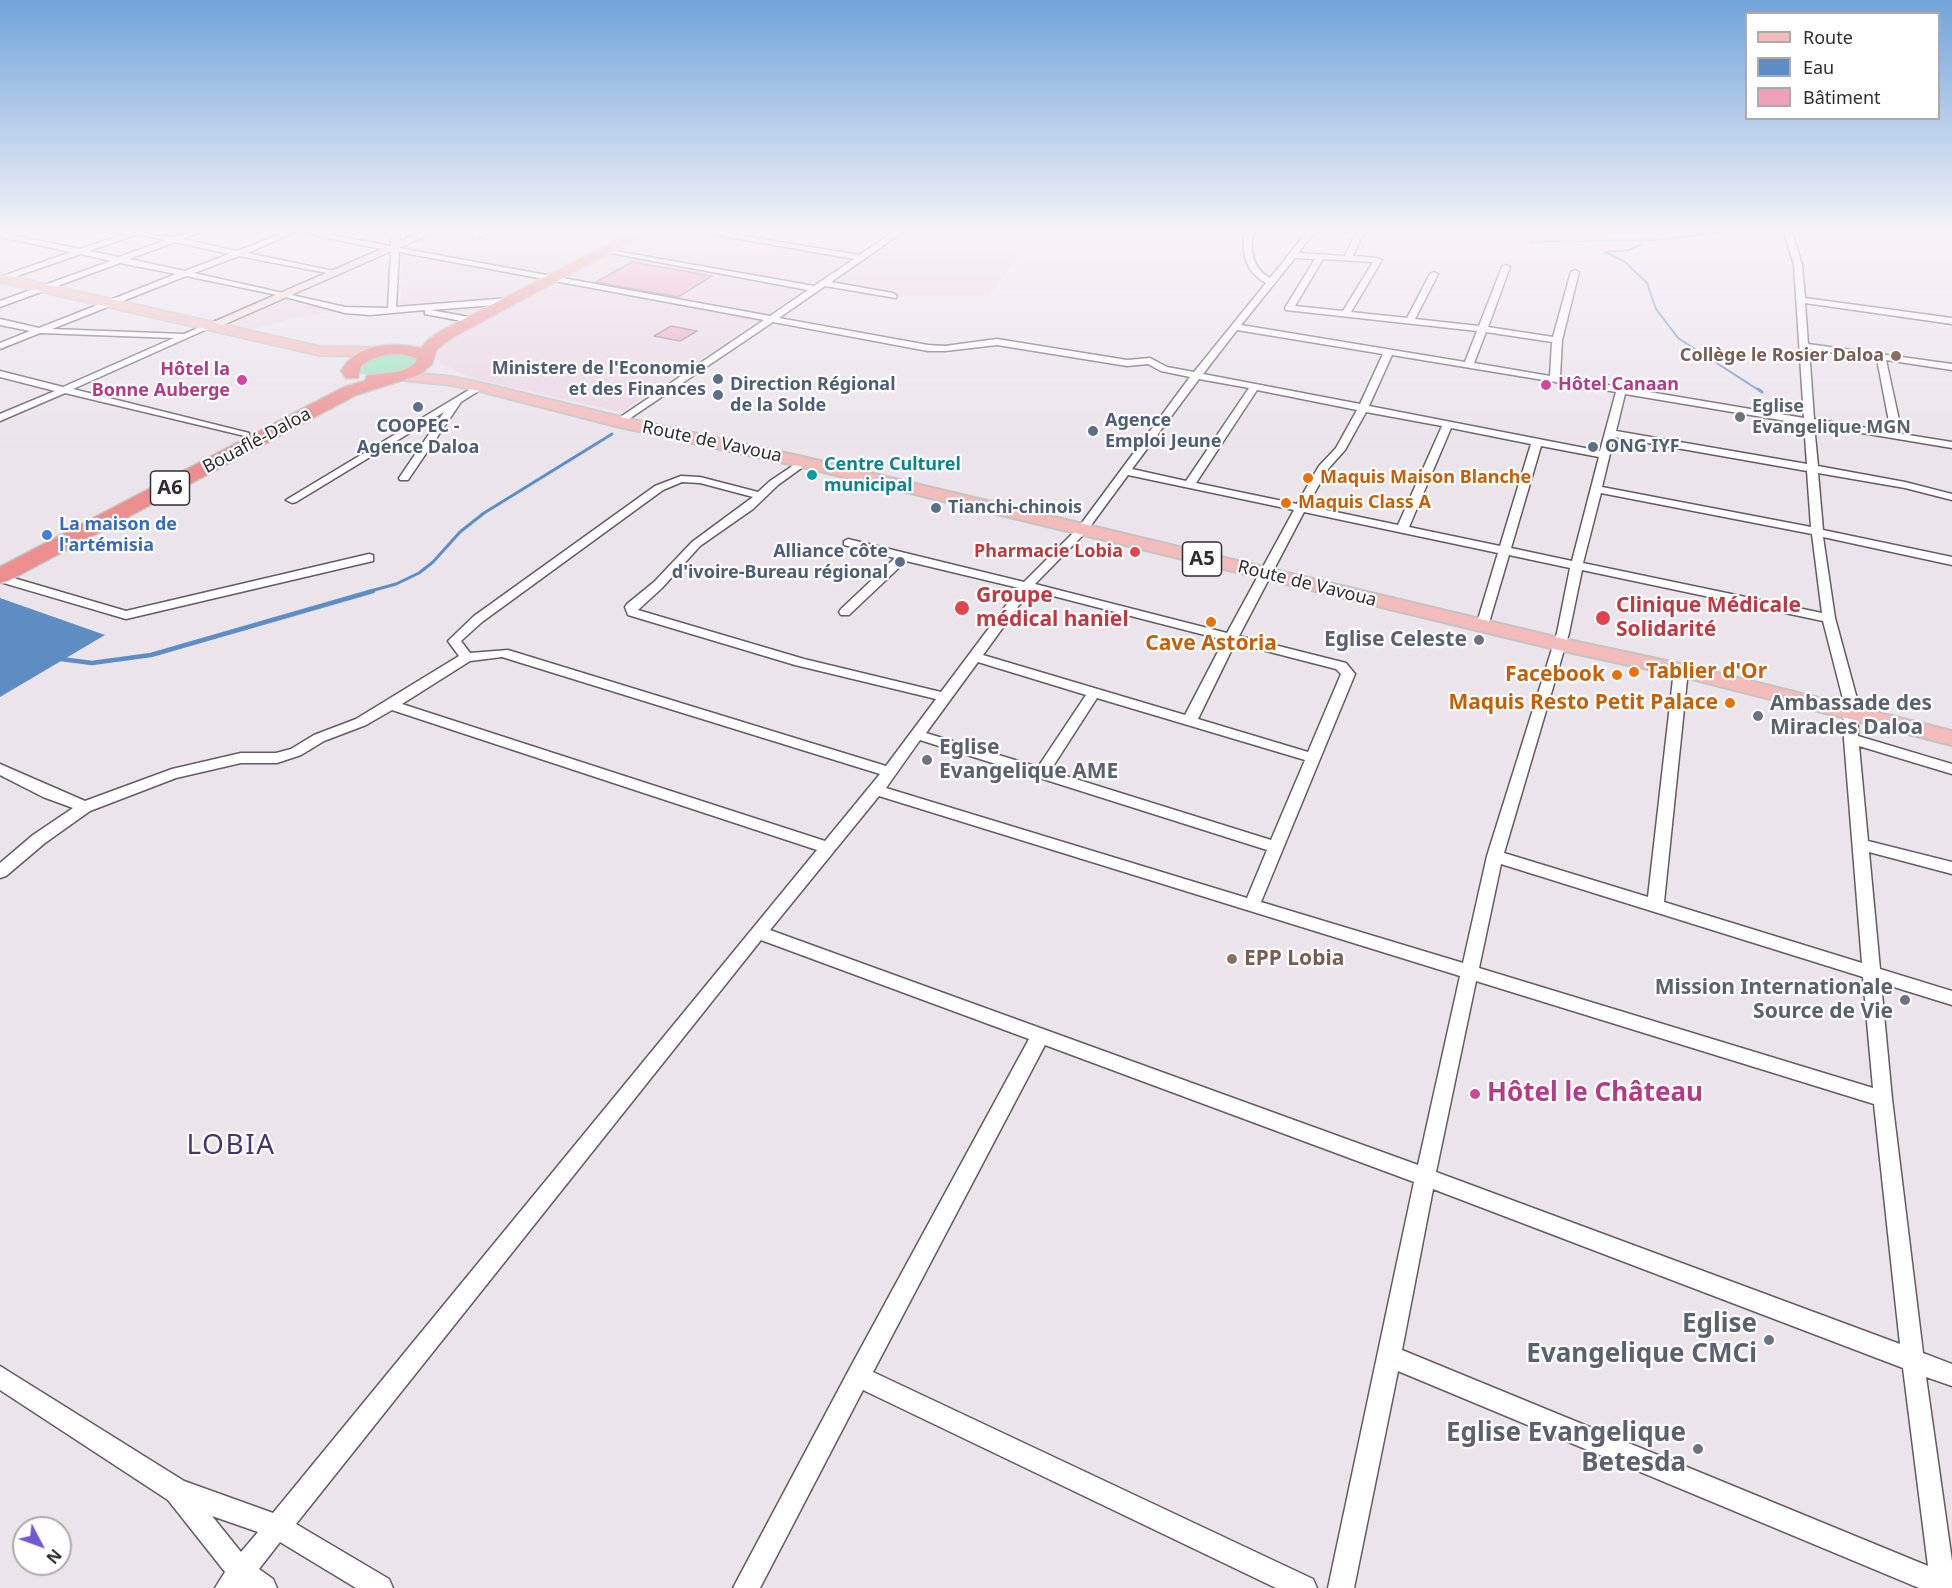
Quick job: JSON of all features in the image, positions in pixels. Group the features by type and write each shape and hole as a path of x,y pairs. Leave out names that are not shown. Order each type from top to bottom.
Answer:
{"highway":[{"path":"447,334 468,319 498,306"},
{"name":"Bouaflé-Daloa","path":"0,562 339,385 357,360 447,334"},
{"name":"Bouaflé-Daloa","path":"0,577 350,391 417,369 430,345 447,334"},
{"path":"382,352 407,350 424,358"},
{"path":"351,371 365,379 394,378"}],"main road":[{"path":"125,306 320,351 336,357 351,371"},
{"path":"320,351 382,352"},
{"name":"A5","path":"424,358 452,381"},
{"name":"A5","path":"394,378 452,381"},
{"name":"Route de Vavoua","path":"452,381 620,422 803,462 1482,626 1681,670 1952,738"}],"street":[{"path":"0,346 104,306"},
{"path":"0,418 255,306"},
{"path":"330,306 345,310 392,310 438,306"},
{"path":"699,306 935,350 997,342 1127,363 1149,361 1164,369 1196,376 1604,455"},
{"path":"620,422 788,306"},
{"path":"235,1580 758,932 876,790 1027,586 1082,530 1196,376 1252,306"},
{"path":"1289,306 1288,308 1483,329 1557,340"},
{"path":"1346,315 1351,306"},
{"path":"1410,321 1418,306"},
{"path":"1469,365 1491,306"},
{"path":"1555,379 1557,340 1566,306"},
{"path":"1801,306 1817,532 1829,618 1850,699 1851,739 1883,1099 1913,1360 1945,1587"},
{"path":"1844,306 1952,321"},
{"path":"411,308 468,319"},
{"path":"0,322 41,331 187,336"},
{"path":"1236,327 1952,445"},
{"path":"1805,346 1952,367"},
{"path":"1190,720 1264,573 1323,468 1340,450 1364,407 1389,352"},
{"path":"1881,357 1897,436"},
{"path":"0,374 62,392 245,435"},
{"path":"1189,485 1255,386"},
{"path":"292,500 480,387"},
{"path":"1341,1588 1425,1177 1495,856 1559,644 1621,390"},
{"path":"404,478 457,400"},
{"path":"1402,529 1448,424"},
{"path":"1610,433 1905,485 1952,497"},
{"path":"1482,626 1537,442"},
{"path":"803,462 774,483 749,507 696,544 658,585 631,607 632,612 800,662 943,697"},
{"path":"1124,471 1829,618"},
{"path":"467,657 454,641 478,618 659,488 681,479 700,480 760,496"},
{"path":"1596,489 1952,561"},
{"path":"848,543 1341,666 1348,674 1252,905"},
{"path":"845,612 904,556"},
{"path":"0,577 126,615 369,558"},
{"path":"0,872 39,839 86,807 172,774 241,758 277,758 296,752 319,738 361,722 467,657 503,653 890,772"},
{"path":"975,657 1313,758"},
{"path":"1655,908 1681,670"},
{"path":"1042,773 1095,691"},
{"path":"391,705 828,848"},
{"path":"918,735 1277,847"},
{"path":"1851,739 1952,769"},
{"path":"0,769 48,794 86,807"},
{"path":"876,790 1883,1099"},
{"path":"1860,844 1952,868"},
{"path":"1495,856 1655,908 1952,998"},
{"path":"758,932 1425,1177 1952,1375"},
{"path":"746,1588 1040,1037"},
{"path":"1390,1356 1945,1587"},
{"path":"858,1376 1304,1588"},
{"path":"0,1377 177,1491 278,1527 380,1588"},
{"path":"177,1491 235,1580 264,1588"}],"shaded area":[{"path":"264,306 325,306 342,310 290,319 251,330 224,324"},
{"path":"402,306 780,306 622,412 471,378 444,365 436,358 441,344 480,321"}],"green space":[{"path":"398,352 415,356 418,360 399,373 391,375 375,376 359,373 359,364 375,356"}],"water":[{"path":"0,598 105,635 0,697"}],"building":[{"path":"671,326 697,331 680,341 654,336"}],"waterway":[{"path":"1655,306 1678,338 1760,391"},
{"path":"1758,389 1762,392"},
{"path":"367,592 396,584 419,573 433,562 460,532 484,513 612,434"},
{"path":"61,659 92,663 151,655 373,591"}],"place":[{"name":"Collège le Rosier Daloa","path":"1896,356"},
{"name":"Ministere de l'Economie et des Finances","path":"718,379"},
{"name":"Hôtel la Bonne Auberge","path":"242,380"},
{"name":"Hôtel Canaan","path":"1546,385"},
{"name":"Direction Régional de la Solde","path":"718,395"},
{"name":"COOPEC - Agence Daloa","path":"418,407"},
{"name":"Eglise Evangelique MGN","path":"1740,417"},
{"name":"Agence Emploi Jeune","path":"1093,431"},
{"name":"ONG IYF","path":"1593,447"},
{"name":"Centre Culturel municipal","path":"812,475"},
{"name":"Maquis Maison Blanche","path":"1308,478"},
{"name":"Maquis Class A","path":"1286,503"},
{"name":"Tianchi-chinois","path":"936,508"},
{"name":"La maison de l'artémisia","path":"47,535"},
{"name":"Pharmacie Lobia","path":"1135,552"},
{"name":"Alliance côte d'ivoire-Bureau régional","path":"900,562"},
{"name":"Groupe médical haniel","path":"962,608"},
{"name":"Clinique Médicale Solidarité","path":"1603,618"},
{"name":"Cave Astoria","path":"1211,622"},
{"name":"Eglise Celeste","path":"1479,640"},
{"name":"Tablier d'Or","path":"1634,672"},
{"name":"Facebook","path":"1617,675"},
{"name":"Maquis Resto Petit Palace","path":"1730,703"},
{"name":"Ambassade des Miracles Daloa","path":"1758,716"},
{"name":"Eglise Evangelique AME","path":"927,760"},
{"name":"EPP Lobia","path":"1232,959"},
{"name":"Mission Internationale Source de Vie","path":"1905,1000"},
{"name":"Hôtel le Château","path":"1475,1094"},
{"name":"Eglise Evangelique CMCi","path":"1769,1340"},
{"name":"Eglise Evangelique Betesda","path":"1698,1449"}],"district":[{"name":"LOBIA","path":"231,1146"}]}
